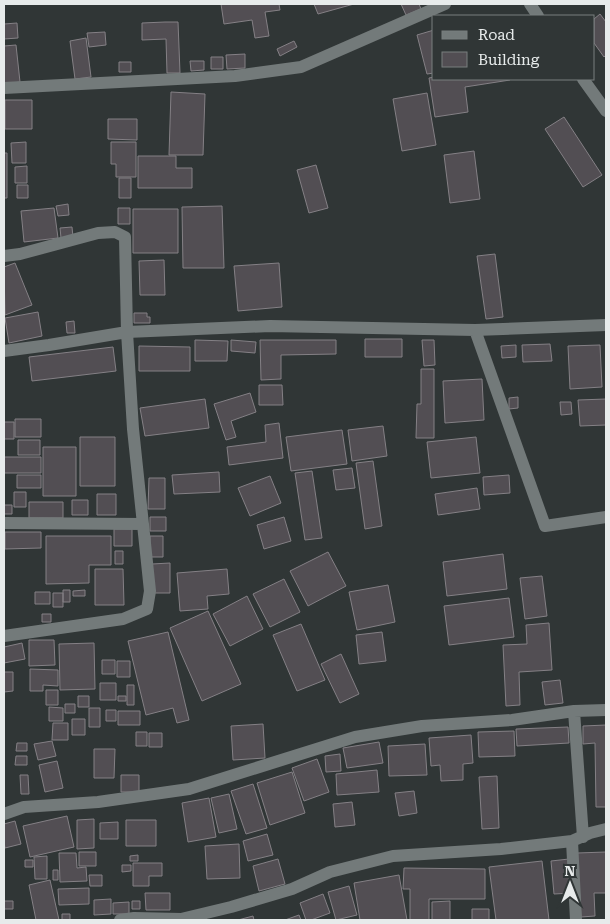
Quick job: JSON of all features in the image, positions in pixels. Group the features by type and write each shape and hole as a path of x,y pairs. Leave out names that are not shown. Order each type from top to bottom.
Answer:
{"street":[{"path":"4,88 235,76 301,67 445,4"},
{"path":"530,4 537,15"},
{"path":"584,80 606,111"},
{"path":"4,256 20,254 98,233 115,232 125,237 127,332 133,429 150,591 147,609 123,619 4,636"},
{"path":"4,352 127,332 270,326 475,330 606,325"},
{"path":"475,330 545,526 606,517"},
{"path":"4,523 143,524"},
{"path":"4,814 24,807 98,802 189,789 355,737 422,726 512,720 574,711 606,710"},
{"path":"574,711 577,839 576,920"},
{"path":"120,920 134,918 181,919 232,907 292,889 330,872 393,856 502,849 577,839 606,829"}],"building":[{"path":"221,4 279,4 280,10 265,12 269,36 255,38 252,20 224,24"},
{"path":"314,4 354,4 318,14"},
{"path":"401,4 419,4 421,9 406,15"},
{"path":"600,14 606,22 606,55 604,57 595,44 595,18"},
{"path":"178,22 180,73 167,73 166,39 142,40 142,23"},
{"path":"17,23 18,38 4,39 4,24"},
{"path":"432,31 432,73 427,74 417,35"},
{"path":"105,32 106,45 89,47 87,33"},
{"path":"86,38 91,77 75,79 70,41"},
{"path":"294,41 297,47 280,56 277,49"},
{"path":"16,45 20,82 4,84 4,46"},
{"path":"245,54 245,68 227,69 226,55"},
{"path":"211,57 223,57 223,69 211,69"},
{"path":"190,61 204,61 204,70 191,71"},
{"path":"119,62 131,62 131,72 119,72"},
{"path":"432,77 432,80 510,80 465,87 468,112 435,117 429,78"},
{"path":"171,92 205,94 203,155 169,155"},
{"path":"427,93 436,145 402,151 393,99"},
{"path":"5,100 32,100 32,129 5,129"},
{"path":"564,117 602,175 583,187 545,129"},
{"path":"108,119 137,119 137,140 108,139"},
{"path":"26,142 26,163 12,163 11,143"},
{"path":"111,142 136,142 136,177 116,177 116,164 111,164"},
{"path":"474,151 480,199 450,203 444,155"},
{"path":"4,153 7,153 7,198 4,198"},
{"path":"138,156 176,156 176,168 192,168 192,188 138,188"},
{"path":"316,165 328,208 309,213 297,170"},
{"path":"27,166 27,183 15,183 15,167"},
{"path":"119,178 131,178 131,198 119,198"},
{"path":"17,185 28,185 28,198 17,198"},
{"path":"68,204 69,215 58,216 56,206"},
{"path":"222,206 224,268 183,268 182,207"},
{"path":"54,208 58,238 24,242 21,211"},
{"path":"118,208 130,208 130,224 118,224"},
{"path":"133,209 178,209 178,253 133,253"},
{"path":"72,227 73,237 61,238 60,228"},
{"path":"495,254 503,317 486,319 477,256"},
{"path":"164,260 165,295 140,295 139,261"},
{"path":"15,263 32,305 5,315 4,267"},
{"path":"279,263 282,307 238,311 234,266"},
{"path":"38,312 42,336 9,343 5,318"},
{"path":"134,313 147,313 147,317 150,317 150,323 134,323"},
{"path":"74,321 75,333 67,333 66,322"},
{"path":"365,339 402,339 402,357 365,357"},
{"path":"195,340 228,341 227,361 195,361"},
{"path":"231,340 256,342 255,353 231,351"},
{"path":"260,340 336,340 336,354 281,355 281,379 261,380"},
{"path":"422,340 434,340 435,365 424,366"},
{"path":"550,344 552,361 523,362 522,345"},
{"path":"516,345 516,357 502,358 501,346"},
{"path":"600,345 602,387 570,389 568,346"},
{"path":"139,346 190,347 190,371 139,371"},
{"path":"113,347 116,371 32,381 29,357"},
{"path":"421,369 434,369 434,438 416,438 417,404 421,404"},
{"path":"482,379 484,420 445,423 443,381"},
{"path":"259,385 282,385 283,405 259,405"},
{"path":"250,393 256,412 231,421 236,437 226,440 214,404"},
{"path":"518,397 518,408 509,409 509,398"},
{"path":"205,399 209,428 145,436 140,408"},
{"path":"606,399 606,425 580,426 578,400"},
{"path":"560,402 571,402 572,414 561,415"},
{"path":"15,419 41,419 41,437 15,437"},
{"path":"4,422 14,422 14,439 4,439"},
{"path":"279,423 283,458 229,465 227,447 266,442 265,425"},
{"path":"383,426 387,456 352,461 348,430"},
{"path":"342,430 347,464 291,471 286,437"},
{"path":"80,437 115,437 115,486 80,486"},
{"path":"476,437 480,473 431,478 427,442"},
{"path":"18,440 40,440 40,455 18,455"},
{"path":"43,447 76,447 76,496 43,496"},
{"path":"4,457 41,457 41,473 4,473"},
{"path":"373,461 382,526 365,529 356,463"},
{"path":"352,468 355,488 336,490 333,470"},
{"path":"312,471 322,538 305,540 295,473"},
{"path":"219,472 220,492 174,494 172,475"},
{"path":"17,475 41,475 41,488 17,488"},
{"path":"509,475 510,493 484,495 483,477"},
{"path":"270,476 281,503 250,516 238,488"},
{"path":"149,478 165,478 165,509 148,509"},
{"path":"477,488 480,509 438,515 435,494"},
{"path":"14,492 26,492 26,507 14,507"},
{"path":"97,494 116,494 116,515 97,515"},
{"path":"72,500 88,500 88,515 72,515"},
{"path":"29,502 63,502 63,518 29,518"},
{"path":"4,505 12,505 12,514 4,514"},
{"path":"150,517 166,517 166,531 150,531"},
{"path":"284,517 291,541 264,549 257,525"},
{"path":"114,529 132,529 132,546 114,546"},
{"path":"5,532 41,532 41,548 5,549"},
{"path":"46,536 111,536 111,565 89,565 89,583 46,584"},
{"path":"150,536 163,536 163,557 150,557"},
{"path":"115,551 123,551 123,564 115,564"},
{"path":"328,552 346,586 308,606 290,571"},
{"path":"503,554 507,589 447,596 443,562"},
{"path":"170,563 170,593 153,593 152,564"},
{"path":"95,569 123,569 124,605 95,605"},
{"path":"227,569 229,594 207,596 208,609 180,611 177,573"},
{"path":"542,576 547,616 525,619 520,578"},
{"path":"284,579 300,612 270,627 253,594"},
{"path":"388,585 395,622 357,630 349,592"},
{"path":"63,590 70,590 70,602 63,602"},
{"path":"85,590 85,596 73,596 73,591"},
{"path":"35,592 50,592 50,604 35,604"},
{"path":"53,593 63,593 63,607 53,607"},
{"path":"247,596 263,629 230,646 213,614"},
{"path":"509,598 514,637 449,645 444,606"},
{"path":"208,611 241,684 202,701 170,628"},
{"path":"42,614 51,614 51,622 42,622"},
{"path":"549,623 552,670 519,672 520,705 506,706 503,645 527,644 526,625"},
{"path":"301,624 325,680 297,691 273,635"},
{"path":"168,632 189,720 177,723 173,708 146,715 128,641"},
{"path":"382,632 386,661 359,664 356,635"},
{"path":"29,640 54,640 55,665 29,666"},
{"path":"22,643 25,659 4,663 4,647"},
{"path":"94,643 95,689 60,690 59,644"},
{"path":"341,654 359,694 340,703 321,664"},
{"path":"102,660 115,660 115,674 102,674"},
{"path":"117,661 130,661 130,677 117,677"},
{"path":"30,669 58,670 58,686 43,685 43,691 30,691"},
{"path":"4,672 13,672 13,691 4,692"},
{"path":"560,680 563,703 545,705 542,682"},
{"path":"100,683 116,683 116,700 100,700"},
{"path":"127,685 134,685 134,705 127,705"},
{"path":"46,690 58,690 58,705 46,705"},
{"path":"78,696 89,696 89,707 78,707"},
{"path":"118,696 126,696 126,701 118,701"},
{"path":"65,704 75,704 75,713 65,713"},
{"path":"49,707 63,708 63,721 49,721"},
{"path":"89,708 100,708 100,727 89,727"},
{"path":"106,710 116,710 116,721 106,721"},
{"path":"118,711 140,711 140,725 118,725"},
{"path":"72,719 85,719 85,735 72,735"},
{"path":"53,723 68,723 68,740 52,740"},
{"path":"263,724 265,758 233,760 231,726"},
{"path":"606,725 606,807 596,807 595,743 583,744 583,726"},
{"path":"568,727 569,743 517,746 516,729"},
{"path":"514,731 515,756 479,757 478,732"},
{"path":"136,732 147,732 147,746 136,746"},
{"path":"149,733 162,733 162,747 149,747"},
{"path":"471,735 473,763 463,764 463,780 441,781 440,765 431,766 429,738"},
{"path":"52,741 56,756 38,760 34,744"},
{"path":"379,742 383,763 347,768 343,748"},
{"path":"17,743 27,743 27,751 16,751"},
{"path":"425,744 427,775 389,776 388,746"},
{"path":"94,749 115,749 114,778 94,778"},
{"path":"340,754 341,771 326,772 325,756"},
{"path":"16,756 27,756 27,765 15,765"},
{"path":"317,759 329,792 304,801 292,768"},
{"path":"57,761 63,788 45,792 39,765"},
{"path":"377,770 379,792 337,795 336,774"},
{"path":"292,772 305,813 270,825 257,783"},
{"path":"20,775 28,775 29,794 21,794"},
{"path":"121,775 139,775 139,792 121,792"},
{"path":"497,776 499,828 482,829 479,777"},
{"path":"253,784 267,828 246,834 231,791"},
{"path":"414,791 417,813 399,816 395,793"},
{"path":"229,794 237,829 219,833 211,798"},
{"path":"209,798 216,837 188,842 182,803"},
{"path":"352,802 355,825 335,827 333,804"},
{"path":"67,816 74,847 30,857 23,826"},
{"path":"94,819 94,848 77,849 77,820"},
{"path":"126,820 156,820 156,846 126,846"},
{"path":"15,821 21,844 5,848 4,824"},
{"path":"118,822 118,839 100,839 100,823"},
{"path":"267,834 273,855 248,861 243,841"},
{"path":"239,844 240,878 207,879 205,846"},
{"path":"79,852 96,852 96,866 79,866"},
{"path":"606,852 606,893 594,893 595,916 581,917 577,853"},
{"path":"59,853 76,853 77,868 86,867 87,881 60,882"},
{"path":"138,855 138,861 130,861 130,856"},
{"path":"47,856 47,879 35,879 34,857"},
{"path":"278,859 285,884 259,891 253,866"},
{"path":"569,859 572,893 554,894 551,861"},
{"path":"25,860 33,860 33,867 25,867"},
{"path":"542,861 549,920 496,920 489,867"},
{"path":"133,863 162,863 162,876 149,876 149,886 133,886"},
{"path":"122,865 131,865 131,871 122,872"},
{"path":"404,868 485,869 485,899 429,899 429,920 410,920 410,889 403,889"},
{"path":"53,870 58,870 58,880 53,880"},
{"path":"89,875 102,875 102,886 90,886"},
{"path":"399,875 407,920 360,920 354,883"},
{"path":"50,880 59,920 36,920 29,885"},
{"path":"349,886 357,915 336,920 328,892"},
{"path":"89,888 89,904 59,905 58,889"},
{"path":"145,893 170,893 170,910 146,910"},
{"path":"323,894 330,913 306,920 300,903"},
{"path":"111,899 111,914 94,915 94,900"},
{"path":"4,901 13,901 13,909 4,909"},
{"path":"132,901 140,901 140,909 132,909"},
{"path":"450,901 450,920 432,920 432,902"},
{"path":"129,902 129,914 113,914 113,903"},
{"path":"472,909 489,909 489,920 472,920"},
{"path":"62,914 70,914 70,920 62,920"},
{"path":"299,915 301,920 285,920"},
{"path":"253,916 254,920 238,920"}]}
